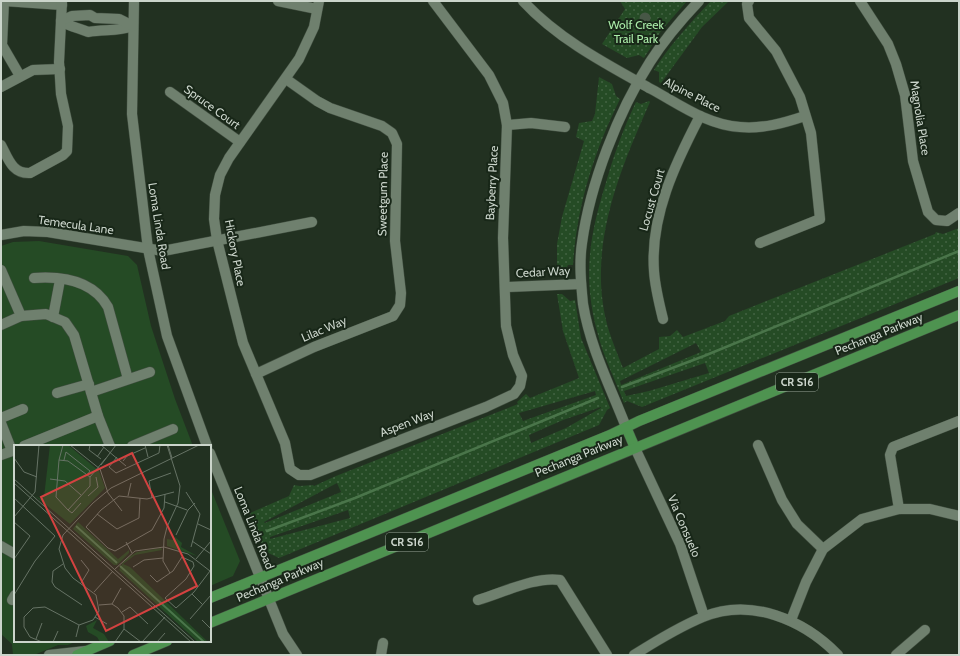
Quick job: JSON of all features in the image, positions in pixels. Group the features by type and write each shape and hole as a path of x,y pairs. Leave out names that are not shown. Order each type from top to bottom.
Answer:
{"main road":[{"name":"Pechanga Parkway","path":"211,598 959,291"},
{"name":"Pechanga Parkway","path":"211,623 959,315"},
{"path":"626,427 635,448"},
{"path":"82,653 108,642"},
{"path":"133,655 165,642"}],"street":[{"path":"1,145 14,168 20,173 30,173 63,156 67,151 69,144 68,126 62,94 60,69 62,3 4,1 2,45 20,76"},
{"name":"Loma Linda Road","path":"134,1 132,121 148,249 167,336 207,445"},
{"path":"278,1 318,5"},
{"name":"Bayberry Place","path":"433,1 489,75 503,103 507,125 503,238 506,326 513,355 522,376 520,386"},
{"name":"Alpine Place","path":"523,1 551,27 593,56 700,116 720,123 739,127 760,127 778,124 806,116"},
{"path":"626,427 595,351 585,311 581,284 582,244 592,200 620,116 638,82 664,42 699,1"},
{"name":"Magnolia Place","path":"860,1 885,38 896,64 905,95 913,161 928,212 936,220 947,221 959,213"},
{"path":"748,3 749,18 776,50 793,81 806,116 811,133 820,219 760,243"},
{"name":"Hickory Place","path":"299,474 290,469 285,443 243,343 217,240 214,219 215,195 220,175 240,142 286,79 308,43 318,5"},
{"path":"61,21 72,16 84,17 90,15 95,18 119,19 133,26"},
{"path":"82,28 81,23 84,17"},
{"path":"94,30 97,24 95,18"},
{"path":"61,21 72,28 82,28 88,32 94,30 119,31 133,26"},
{"path":"1,86 34,70 60,69"},
{"name":"Sweetgum Place","path":"286,79 317,101 330,108 382,126 392,133 397,144 395,241 401,293 400,305"},
{"name":"Spruce Court","path":"170,92 240,142"},
{"name":"Locust Court","path":"663,319 654,272 654,235 672,177 700,116"},
{"path":"507,125 531,123 565,127"},
{"name":"Temecula Lane","path":"1,235 24,231 48,232 148,249 163,250 312,222"},
{"path":"1,270 6,290 21,316"},
{"path":"34,278 85,284 103,297 108,307 128,379"},
{"path":"53,317 60,280"},
{"name":"Cedar Way","path":"505,287 581,284"},
{"name":"Lilac Way","path":"256,374 314,347 393,316 400,305"},
{"path":"2,324 21,316 46,314 65,322 74,335 98,416 110,445"},
{"path":"57,393 90,388 150,372"},
{"name":"Aspen Way","path":"299,474 310,474 486,407 514,394 520,386"},
{"path":"1,418 23,409"},
{"path":"26,445 98,416"},
{"path":"899,509 890,455 893,447 959,421"},
{"path":"1,423 13,450 1,455"},
{"path":"137,445 151,442 174,429"},
{"path":"758,445 782,500 797,524 824,549"},
{"name":"Via Consuelo","path":"635,448 680,544 704,616"},
{"name":"Loma Linda Road","path":"211,455 283,634 297,655"},
{"path":"791,620 806,582 824,549 862,519 899,509 930,509 959,516"},
{"path":"1,546 14,553"},
{"path":"478,600 533,581 550,578 560,580 607,655"},
{"path":"634,655 679,628 704,616 726,611 745,610 765,612 791,620 828,644 838,655"},
{"path":"896,655 925,630"},
{"path":"381,655 383,643"},
{"path":"49,655 82,653"}],"green space":[{"name":"Wolf Creek Trail Park","path":"620,1 687,1 661,31 644,58 639,55 627,58 602,44 625,9"},
{"path":"711,1 729,1 702,27 661,83 659,82 659,72 654,70 681,34"},
{"path":"599,77 612,84 616,96 620,99 602,139 588,179 578,221 573,265 568,265 563,274 557,274 557,244 562,217 584,141 576,137 579,123 592,121 595,114"},
{"path":"636,102 641,104 650,102 617,184 603,242 601,272 603,301 609,331 623,368 659,349 659,337 670,336 677,330 683,337 725,321 729,316 935,234 936,232 943,234 959,228 959,278 642,407 627,401 624,403 606,358 592,310 589,272 590,254 596,218 613,159","holes":["696,343 701,352 621,385 620,381","705,363 709,373 649,391 626,396 624,391"]},
{"path":"39,241 128,256 137,265 151,326 175,399 193,445 14,445 14,642 75,642 68,645 58,645 34,655 13,655 12,644 1,634 1,246 13,242"},
{"path":"557,294 562,294 570,301 575,300 581,338 610,408 607,410 599,425 279,558 264,551 250,513 289,496 294,485 314,486 518,404 517,402 526,394 530,398 579,378 563,331","holes":["595,391 596,395 523,421 519,413","601,407 566,428 531,443 529,435 563,420","337,483 341,492 265,523 264,522","348,510 350,518 270,539 270,537"]},
{"path":"211,489 240,561 233,576 211,586"}],"building":[{"path":"643,13 647,13 649,14 649,22 643,23 640,20 640,16"}],"waterway":[{"path":"622,387 704,356 959,251"},
{"path":"267,531 355,498 598,398"}]}
